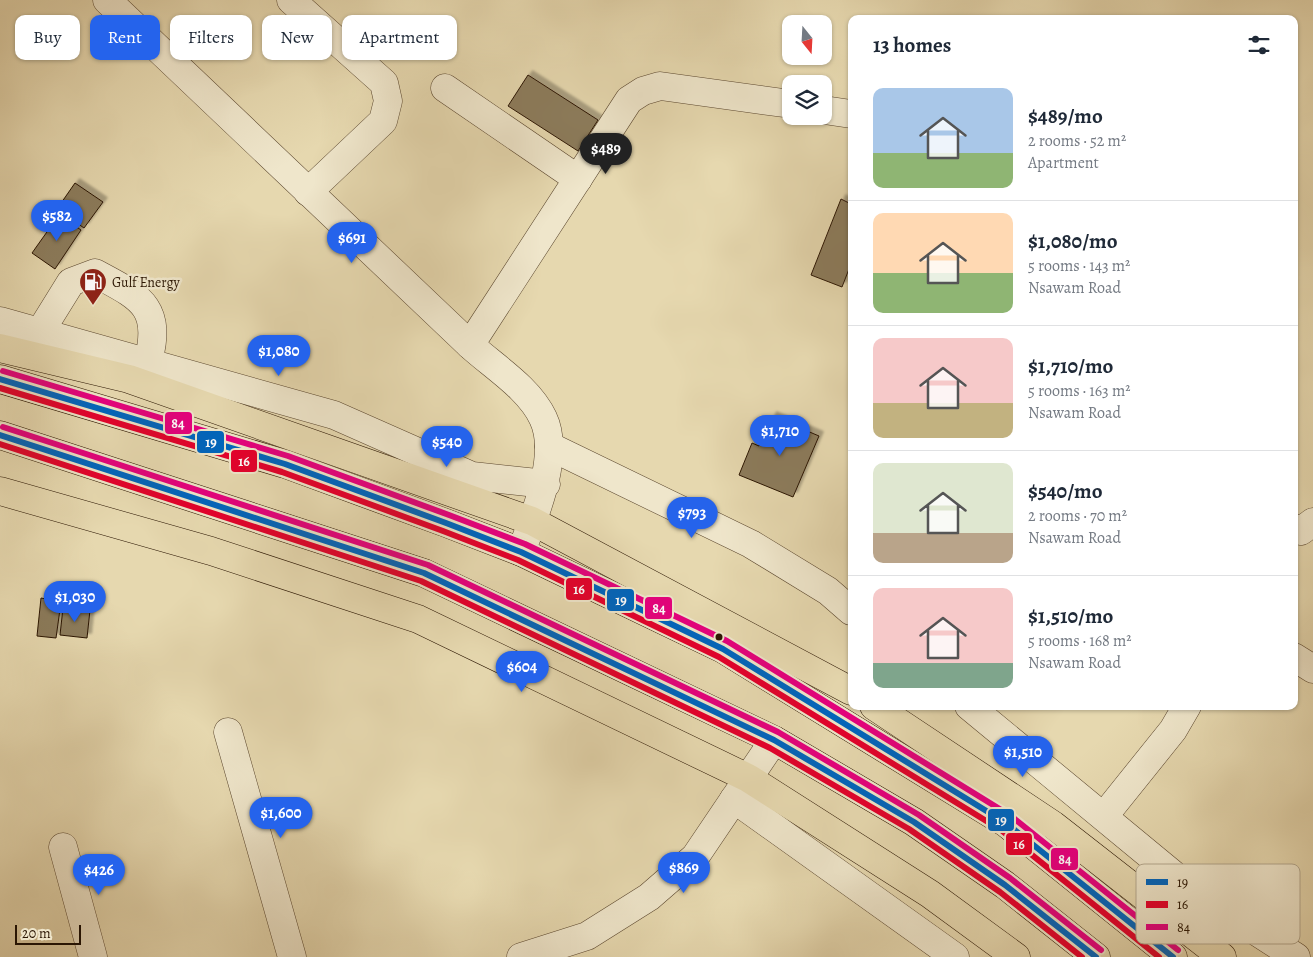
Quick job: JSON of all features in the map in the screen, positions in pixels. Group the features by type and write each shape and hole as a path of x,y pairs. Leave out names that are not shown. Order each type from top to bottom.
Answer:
{"main road":[{"path":"0,348 129,379 532,521 848,689"},
{"path":"0,379 285,464 521,552 723,649 1006,823 1136,927"},
{"path":"0,435 424,573 774,740 914,822 1005,885 1096,957"},
{"path":"0,491 210,551 418,619 741,789 930,894 1016,957"},
{"path":"880,710 1053,825 1136,890"},
{"path":"1157,944 1173,957"},
{"path":"1205,944 1222,957"}],"street":[{"path":"107,0 470,345 524,392 544,419 549,446 546,484 521,552"},
{"path":"290,0 384,82 388,101 382,121 308,192"},
{"path":"470,345 629,100 643,91 660,86 782,103"},
{"path":"445,88 578,179"},
{"path":"832,111 848,114"},
{"path":"40,332 72,282 95,273 138,296 147,309 153,324 154,341 148,362"},
{"path":"0,321 334,415 472,476 546,484"},
{"path":"549,446 751,544 828,591 848,608"},
{"path":"1298,530 1301,531 1313,522"},
{"path":"1298,660 1313,669"},
{"path":"974,710 1162,864"},
{"path":"1104,816 1173,730 1185,710"},
{"path":"228,732 292,957"},
{"path":"521,957 587,936 649,897 695,857 774,740"},
{"path":"741,789 955,957"},
{"path":"63,847 93,957"},
{"path":"1276,944 1296,957"}],"building":[{"path":"528,75 598,120 578,151 508,106"},
{"path":"75,183 103,202 84,228 57,209"},
{"path":"841,199 848,202 848,272 842,287 811,275"},
{"path":"59,215 81,230 55,269 32,253"},
{"path":"772,416 819,436 793,497 739,475 752,443 759,446"},
{"path":"41,598 61,602 56,638 37,636"},
{"path":"63,608 90,610 87,638 60,635"}],"transit line":[{"name":"84","path":"3,371 288,456 449,515 525,544 727,641 1011,816 1136,916"},
{"name":"19","path":"0,379 285,464 446,523 521,552 723,649 1006,823 1136,927"},
{"name":"16","path":"0,388 282,472 443,531 518,560 719,657 1001,830 1136,939"},
{"name":"84","path":"3,427 428,565 778,732 919,815 1010,878 1101,950"},
{"name":"19","path":"0,435 424,573 774,740 914,822 1005,885 1096,957"},
{"name":"16","path":"0,444 421,581 770,748 909,829 1000,892 1082,957"},
{"name":"16","path":"1143,944 1159,957"},
{"name":"19","path":"1157,944 1173,957"},
{"name":"84","path":"1171,944 1178,950"}],"place":[{"name":"Gulf Energy","path":"93,306"}]}
